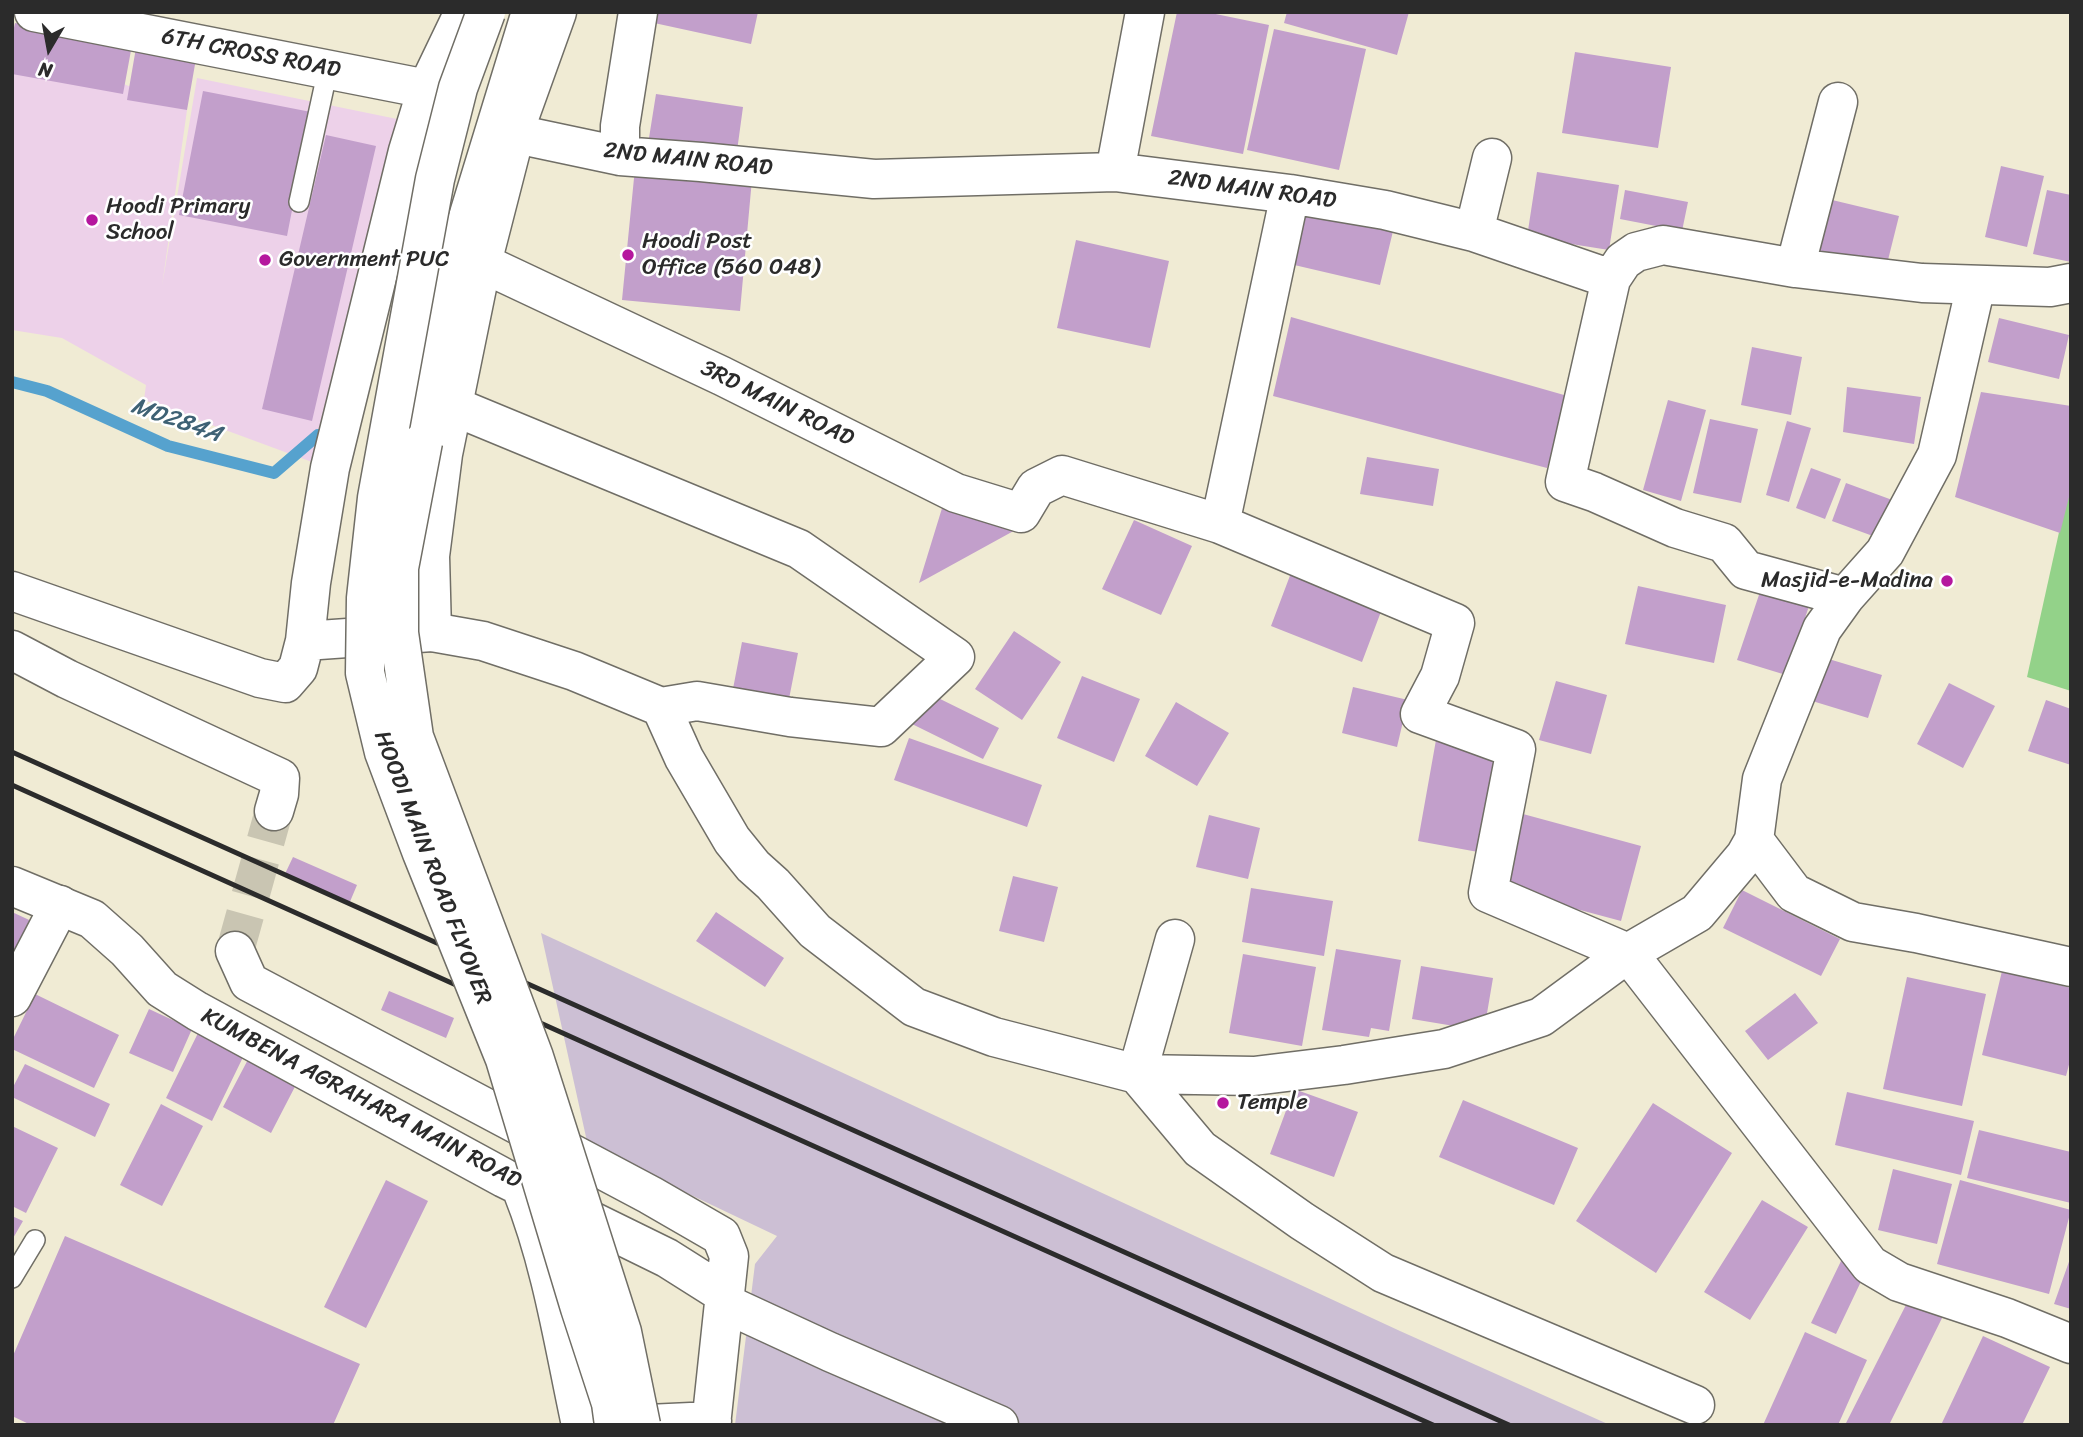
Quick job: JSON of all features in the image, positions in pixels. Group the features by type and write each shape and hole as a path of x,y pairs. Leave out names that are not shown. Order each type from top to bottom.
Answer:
{"street":[{"name":"6TH CROSS ROAD","path":"34,12 427,89"},
{"path":"12,591 260,678 285,683 298,668 305,641 311,583 330,468 408,150 427,89 464,12"},
{"name":"HOODI MAIN ROAD FLYOVER","path":"486,12 458,88 435,179 377,498 366,598 365,673 384,752 505,1059 611,1404 588,1424"},
{"name":"HOODI MAIN ROAD FLYOVER","path":"531,12 466,224 400,568 399,633 414,737 534,1057 622,1332 641,1425"},
{"path":"432,632 430,556 439,478 482,262 520,115 557,12"},
{"path":"620,156 620,126 638,12"},
{"path":"1115,172 1145,12"},
{"path":"1795,268 1838,102"},
{"name":"2ND MAIN ROAD","path":"516,134 620,156 874,179 1115,172 1290,194 1385,210 1474,232 1611,279"},
{"path":"1474,232 1492,158"},
{"path":"1290,194 1220,524 1455,624 1440,676 1420,714 1516,749 1488,893 1628,953 1870,1265 1899,1282 2007,1318 2071,1344"},
{"path":"1846,597 1746,570 1724,543 1675,528 1565,482 1611,279 1623,261 1636,252 1663,245 1795,268 1922,283 2050,286 2071,283"},
{"name":"3RD MAIN ROAD","path":"482,262 722,376 956,493 1021,513 1036,488 1062,475 1220,524"},
{"path":"661,707 684,758 733,840 753,866 815,931 914,1007 994,1037 1137,1074 1254,1076 1444,1049 1541,1017 1628,953 1697,913 1745,856 1754,840 1762,779 1822,629 1885,552 1937,455 1976,285"},
{"path":"305,641 432,632 483,641 574,671 661,707 697,701 790,717 881,727 955,657 799,549 453,406"},
{"path":"12,650 67,679 280,778 274,811"},
{"path":"1754,840 1794,893 1853,922 2071,967"},
{"name":"KUMBENA AGRAHARA MAIN ROAD","path":"12,886 92,919 127,950 162,989 197,1011 520,1186 667,1258 724,1299 842,1357 999,1425"},
{"path":"12,997 60,905"},
{"path":"1137,1074 1175,939"},
{"path":"235,951 248,982 650,1195 721,1236 729,1256 712,1423 627,1425"},
{"path":"1137,1074 1200,1149 1302,1221 1383,1273 1695,1405"},
{"path":"520,1186 534,1219 588,1424"}],"lane":[{"path":"299,202 328,69"},
{"path":"12,1278 35,1240"}],"shaded area":[{"path":"12,38 187,110 162,286 197,78 397,119 312,462 144,400 146,385 62,338 12,330"},
{"path":"541,933 1400,1331 1610,1425 735,1425 755,1264 777,1236 588,1146"}],"green space":[{"path":"2071,478 2071,691 2027,677"}],"building":[{"path":"646,12 758,12 751,44 645,21"},
{"path":"1177,12 1206,12 1269,25 1243,154 1151,136"},
{"path":"1287,12 1409,12 1397,55 1284,23"},
{"path":"15,23 132,45 123,94 12,74 12,37"},
{"path":"1274,29 1366,49 1339,170 1247,150"},
{"path":"137,42 197,53 187,110 127,100"},
{"path":"1575,52 1671,67 1658,148 1562,133"},
{"path":"203,91 311,112 287,236 179,215"},
{"path":"656,94 743,107 737,151 649,138"},
{"path":"326,135 376,146 312,421 262,409"},
{"path":"2001,166 2044,176 2027,247 1985,237"},
{"path":"635,168 752,179 740,311 622,300"},
{"path":"1537,172 1619,185 1609,250 1527,237"},
{"path":"1625,190 1688,202 1682,231 1620,219"},
{"path":"2047,190 2071,195 2071,262 2033,254"},
{"path":"1828,199 1899,216 1886,268 1815,250"},
{"path":"1303,207 1394,227 1380,285 1290,264"},
{"path":"1076,240 1169,261 1150,348 1057,328"},
{"path":"1291,317 1571,397 1547,468 1273,396"},
{"path":"1999,318 2069,335 2059,379 1988,362"},
{"path":"1752,347 1802,357 1791,415 1741,405"},
{"path":"1847,387 1921,397 1914,444 1843,432"},
{"path":"1981,392 2071,406 2071,489 2060,533 1955,497"},
{"path":"1668,400 1706,410 1681,501 1643,490"},
{"path":"1710,419 1758,429 1741,503 1693,493"},
{"path":"1787,421 1811,428 1789,502 1766,495"},
{"path":"1367,457 1439,469 1433,506 1360,494"},
{"path":"1811,468 1841,479 1825,519 1796,508"},
{"path":"1846,483 1895,501 1881,539 1832,521"},
{"path":"943,505 1019,528 919,583"},
{"path":"1134,520 1192,546 1161,615 1102,589"},
{"path":"1294,565 1385,601 1362,662 1271,626"},
{"path":"1638,586 1726,605 1714,663 1625,644"},
{"path":"1762,586 1810,603 1786,675 1737,660"},
{"path":"1014,631 1061,662 1022,720 975,689"},
{"path":"742,642 798,653 788,704 732,694"},
{"path":"1822,657 1882,675 1868,718 1809,700"},
{"path":"1082,676 1140,699 1114,762 1057,738"},
{"path":"1556,681 1607,695 1591,754 1539,740"},
{"path":"1949,683 1995,706 1963,768 1917,744"},
{"path":"1353,687 1408,700 1397,747 1342,733"},
{"path":"928,693 999,728 983,759 912,724"},
{"path":"2046,700 2071,709 2071,765 2028,751"},
{"path":"1176,702 1229,733 1197,786 1145,756"},
{"path":"909,738 1042,785 1027,827 894,780"},
{"path":"1436,740 1507,753 1489,854 1418,841"},
{"path":"1523,814 1641,846 1621,921 1502,889"},
{"path":"1209,815 1260,828 1248,879 1196,867"},
{"path":"293,857 357,885 349,904 284,876"},
{"path":"1013,876 1058,887 1044,942 999,931"},
{"path":"1251,888 1333,901 1324,956 1242,942"},
{"path":"1742,890 1840,939 1821,976 1723,928"},
{"path":"12,912 40,925 12,973"},
{"path":"716,912 784,958 765,987 696,941"},
{"path":"1336,949 1401,960 1389,1031 1371,1028 1369,1037 1322,1030"},
{"path":"1243,954 1316,967 1302,1046 1229,1033"},
{"path":"1421,966 1493,978 1484,1031 1412,1019"},
{"path":"2002,971 2071,988 2071,1057 2066,1076 1982,1055"},
{"path":"1907,977 1986,994 1962,1106 1883,1089"},
{"path":"389,991 454,1018 446,1038 381,1010"},
{"path":"1795,993 1818,1023 1768,1060 1745,1031"},
{"path":"35,994 119,1035 94,1088 12,1049 12,1041"},
{"path":"149,1009 192,1029 173,1072 129,1053"},
{"path":"200,1029 246,1051 212,1121 166,1098"},
{"path":"253,1050 301,1075 271,1133 223,1107"},
{"path":"25,1064 110,1104 95,1137 12,1097 12,1089"},
{"path":"1294,1089 1358,1112 1334,1177 1270,1154"},
{"path":"1847,1092 1974,1121 1961,1175 1835,1145"},
{"path":"1463,1100 1578,1148 1554,1205 1439,1157"},
{"path":"1653,1103 1732,1153 1656,1273 1576,1221"},
{"path":"161,1104 203,1126 162,1206 120,1185"},
{"path":"12,1126 58,1148 26,1213 12,1206"},
{"path":"1979,1130 2071,1152 2071,1203 1967,1178"},
{"path":"1893,1169 1952,1184 1937,1244 1878,1230"},
{"path":"386,1180 428,1201 366,1328 324,1307"},
{"path":"1960,1180 2071,1210 2049,1294 1937,1264"},
{"path":"1762,1200 1808,1227 1750,1320 1704,1292"},
{"path":"12,1216 23,1221 12,1240"},
{"path":"65,1236 360,1364 333,1425 31,1425 12,1416 12,1358"},
{"path":"2071,1256 2071,1309 2054,1304"},
{"path":"1842,1259 1866,1271 1836,1334 1811,1323"},
{"path":"1911,1295 1945,1312 1889,1425 1845,1425"},
{"path":"1805,1332 1867,1360 1838,1425 1763,1425"},
{"path":"1983,1336 2050,1367 2022,1425 1941,1425"}],"waterway":[{"name":"MD284A","path":"12,382 47,391 168,446 274,473 318,435"}],"tunnel":[{"path":"235,951 274,811"}],"railway":[{"path":"12,752 1509,1425"},
{"path":"12,785 1433,1425"}],"place":[{"name":"Hoodi Primary School","path":"92,220"},
{"name":"Hoodi Post Office (560 048)","path":"628,255"},
{"name":"Government PUC","path":"265,260"},
{"name":"Masjid-e-Madina","path":"1947,581"},
{"name":"Temple","path":"1223,1103"}]}
